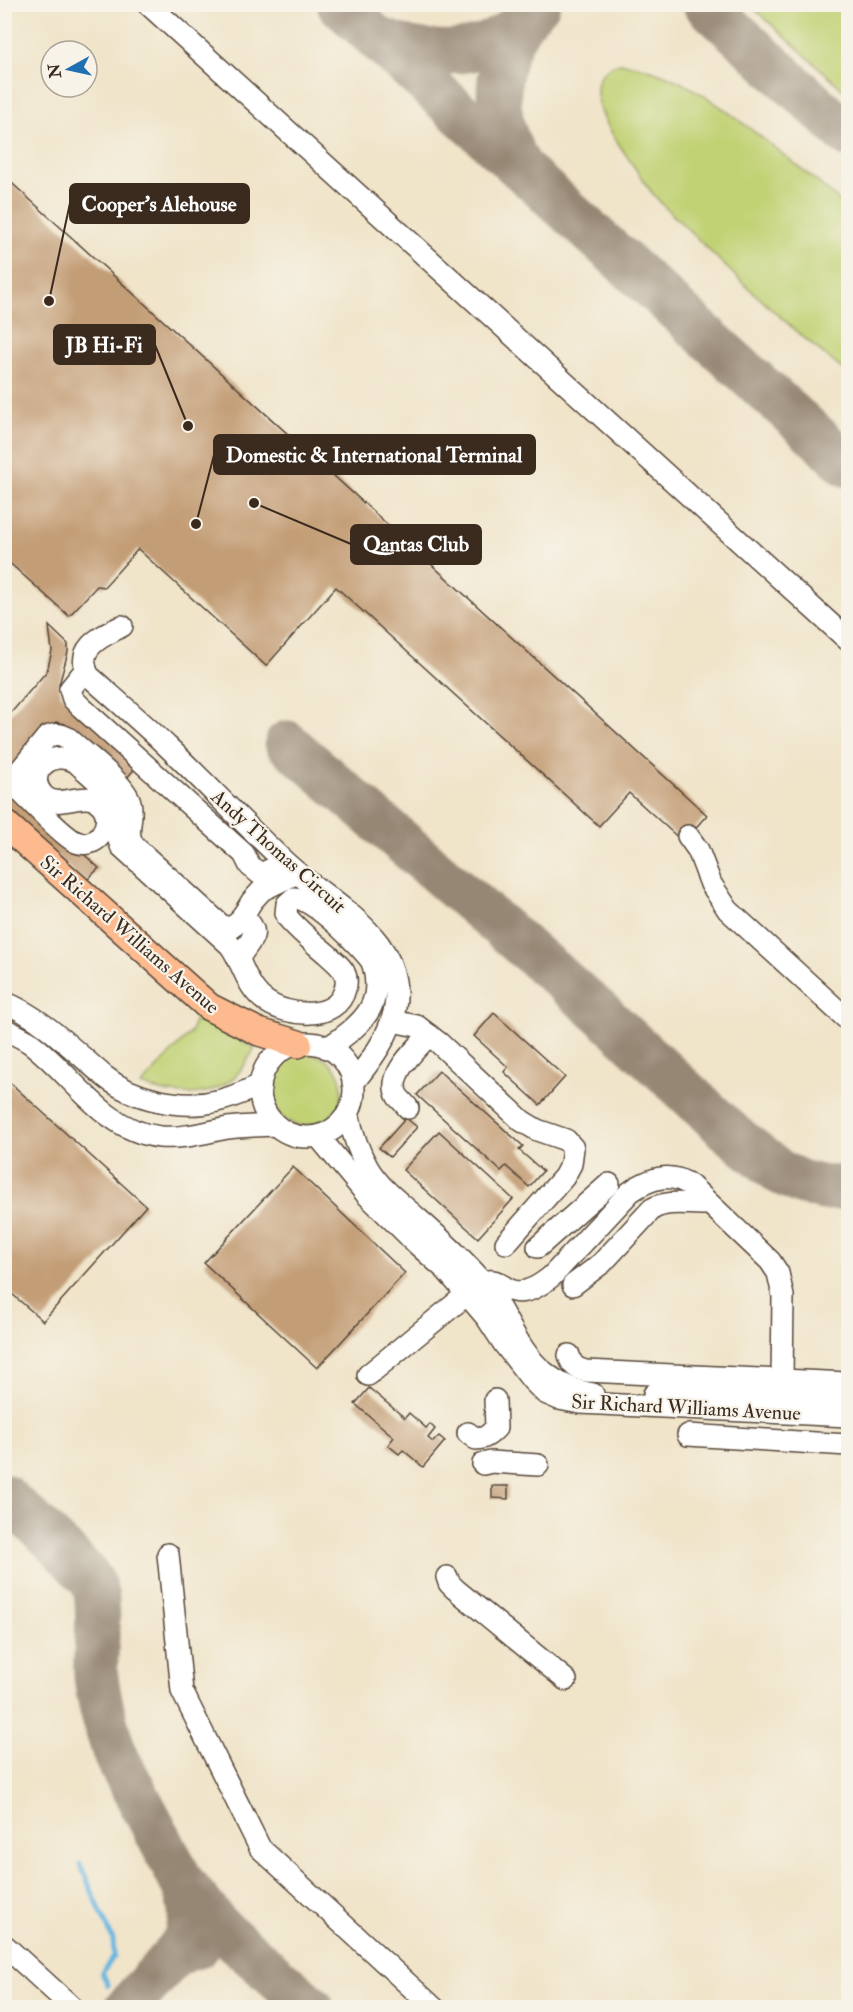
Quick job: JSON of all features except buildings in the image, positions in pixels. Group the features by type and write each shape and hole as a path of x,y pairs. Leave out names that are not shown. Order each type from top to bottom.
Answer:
{"main road":[{"name":"Sir Richard Williams Avenue","path":"4,823 197,998 233,1021 298,1044"}],"street":[{"path":"148,4 849,640"},
{"path":"122,626 93,643 84,658 86,669 70,689 73,699 244,854 250,866 260,874 297,873 359,936 373,963 376,977 375,991 367,1016 360,1025 327,1048"},
{"name":"Andy Thomas Circuit","path":"86,669 88,675 170,749 297,873 366,930 387,957 396,982 392,1021 378,1050 353,1083"},
{"path":"297,873 262,890 239,922 232,927 219,925 139,852 130,839 132,808 127,793 68,738 61,734 47,737 20,768 16,781 23,794 75,841 84,843 97,839 102,834 106,828 104,808 93,799 86,798 51,801 41,792 37,778 44,763 52,758 69,758 111,795 119,810 118,837 121,846 224,940 235,953 255,992 267,1002 282,1010 317,1012 334,1007 341,1000 347,980 344,972 291,922 286,913 287,904 298,897 309,903 359,945 373,963"},
{"path":"688,836 698,850 711,884 728,910 849,1020"},
{"path":"239,961 240,954 254,933 243,915"},
{"path":"4,1002 38,1020 106,1078 144,1096 181,1104 205,1104 228,1098 260,1085"},
{"path":"392,1021 417,1026 522,1121 537,1130 566,1140 573,1148 571,1164 564,1177 506,1243"},
{"path":"4,1029 29,1042 99,1107 123,1126 137,1132 173,1138 230,1128 274,1125"},
{"path":"408,1108 397,1096 395,1085 397,1074 429,1035"},
{"path":"298,1044 313,1044 327,1048 340,1057 353,1083 353,1098 348,1113 330,1131 318,1136 293,1135 274,1125 264,1110 260,1098 260,1085 264,1071 272,1058 284,1049 298,1044"},
{"name":"Sir Richard Williams Avenue","path":"348,1113 358,1148 376,1179 448,1246 475,1289 536,1365 557,1381 586,1393 603,1396 736,1393 849,1399"},
{"name":"Sir Richard Williams Avenue","path":"318,1136 367,1195 418,1245 446,1270 475,1289 487,1318 504,1344 545,1393 580,1403 629,1407 849,1416"},
{"path":"368,1375 475,1289 496,1280 513,1291 523,1291 533,1288 552,1276 630,1192 641,1184 663,1177 681,1179 691,1186 770,1261 778,1273 783,1296 782,1380"},
{"path":"538,1247 609,1184"},
{"path":"573,1285 602,1263 652,1209 671,1203 704,1204"},
{"path":"528,1217 543,1262 552,1276"},
{"path":"569,1355 574,1367 586,1371 849,1383"},
{"path":"468,1433 476,1439 482,1439 496,1428 495,1400"},
{"path":"688,1435 849,1445"},
{"path":"483,1464 491,1462 538,1465"},
{"path":"168,1554 182,1691 260,1848 434,2007"},
{"path":"447,1577 455,1589 566,1680"},
{"path":"5,1945 73,2007"}],"green space":[{"path":"750,5 848,5 848,94"},
{"path":"620,63 662,74 701,94 811,176 848,209 848,374 753,292 648,188 608,126 597,96 598,82 605,71"},
{"path":"196,1014 214,1027 255,1048 241,1069 229,1081 206,1092 180,1094 141,1085 191,1032"},
{"path":"313,1054 332,1064 340,1076 342,1090 340,1104 332,1116 320,1124 299,1126 280,1116 272,1104 270,1083 280,1064 292,1056"}],"waterway":[{"path":"80,1864 113,1940 114,1956 102,1973 108,1985"}],"taxiway":[{"path":"339,4 848,465"},
{"path":"518,163 508,143 502,123 499,101 500,80 504,59 512,39 523,21 538,4"},
{"path":"705,4 848,135"},
{"path":"381,40 419,50 457,51 476,48 494,41 525,18"},
{"path":"287,743 601,1013 733,1135 781,1173 803,1183 824,1188 848,1187"},
{"path":"4,1496 58,1546 93,1584 98,1616 96,1676 101,1707 116,1757 179,1876 189,1902 188,1931 172,1957"},
{"path":"182,1882 219,1927 312,2008"},
{"path":"127,2008 172,1957 185,1949 198,1946"}],"place":[{"name":"Cooper's Alehouse","path":"49,301"},
{"name":"JB Hi-Fi","path":"188,426"},
{"name":"Qantas Club","path":"254,503"},
{"name":"Domestic & International Terminal","path":"196,524"}]}
